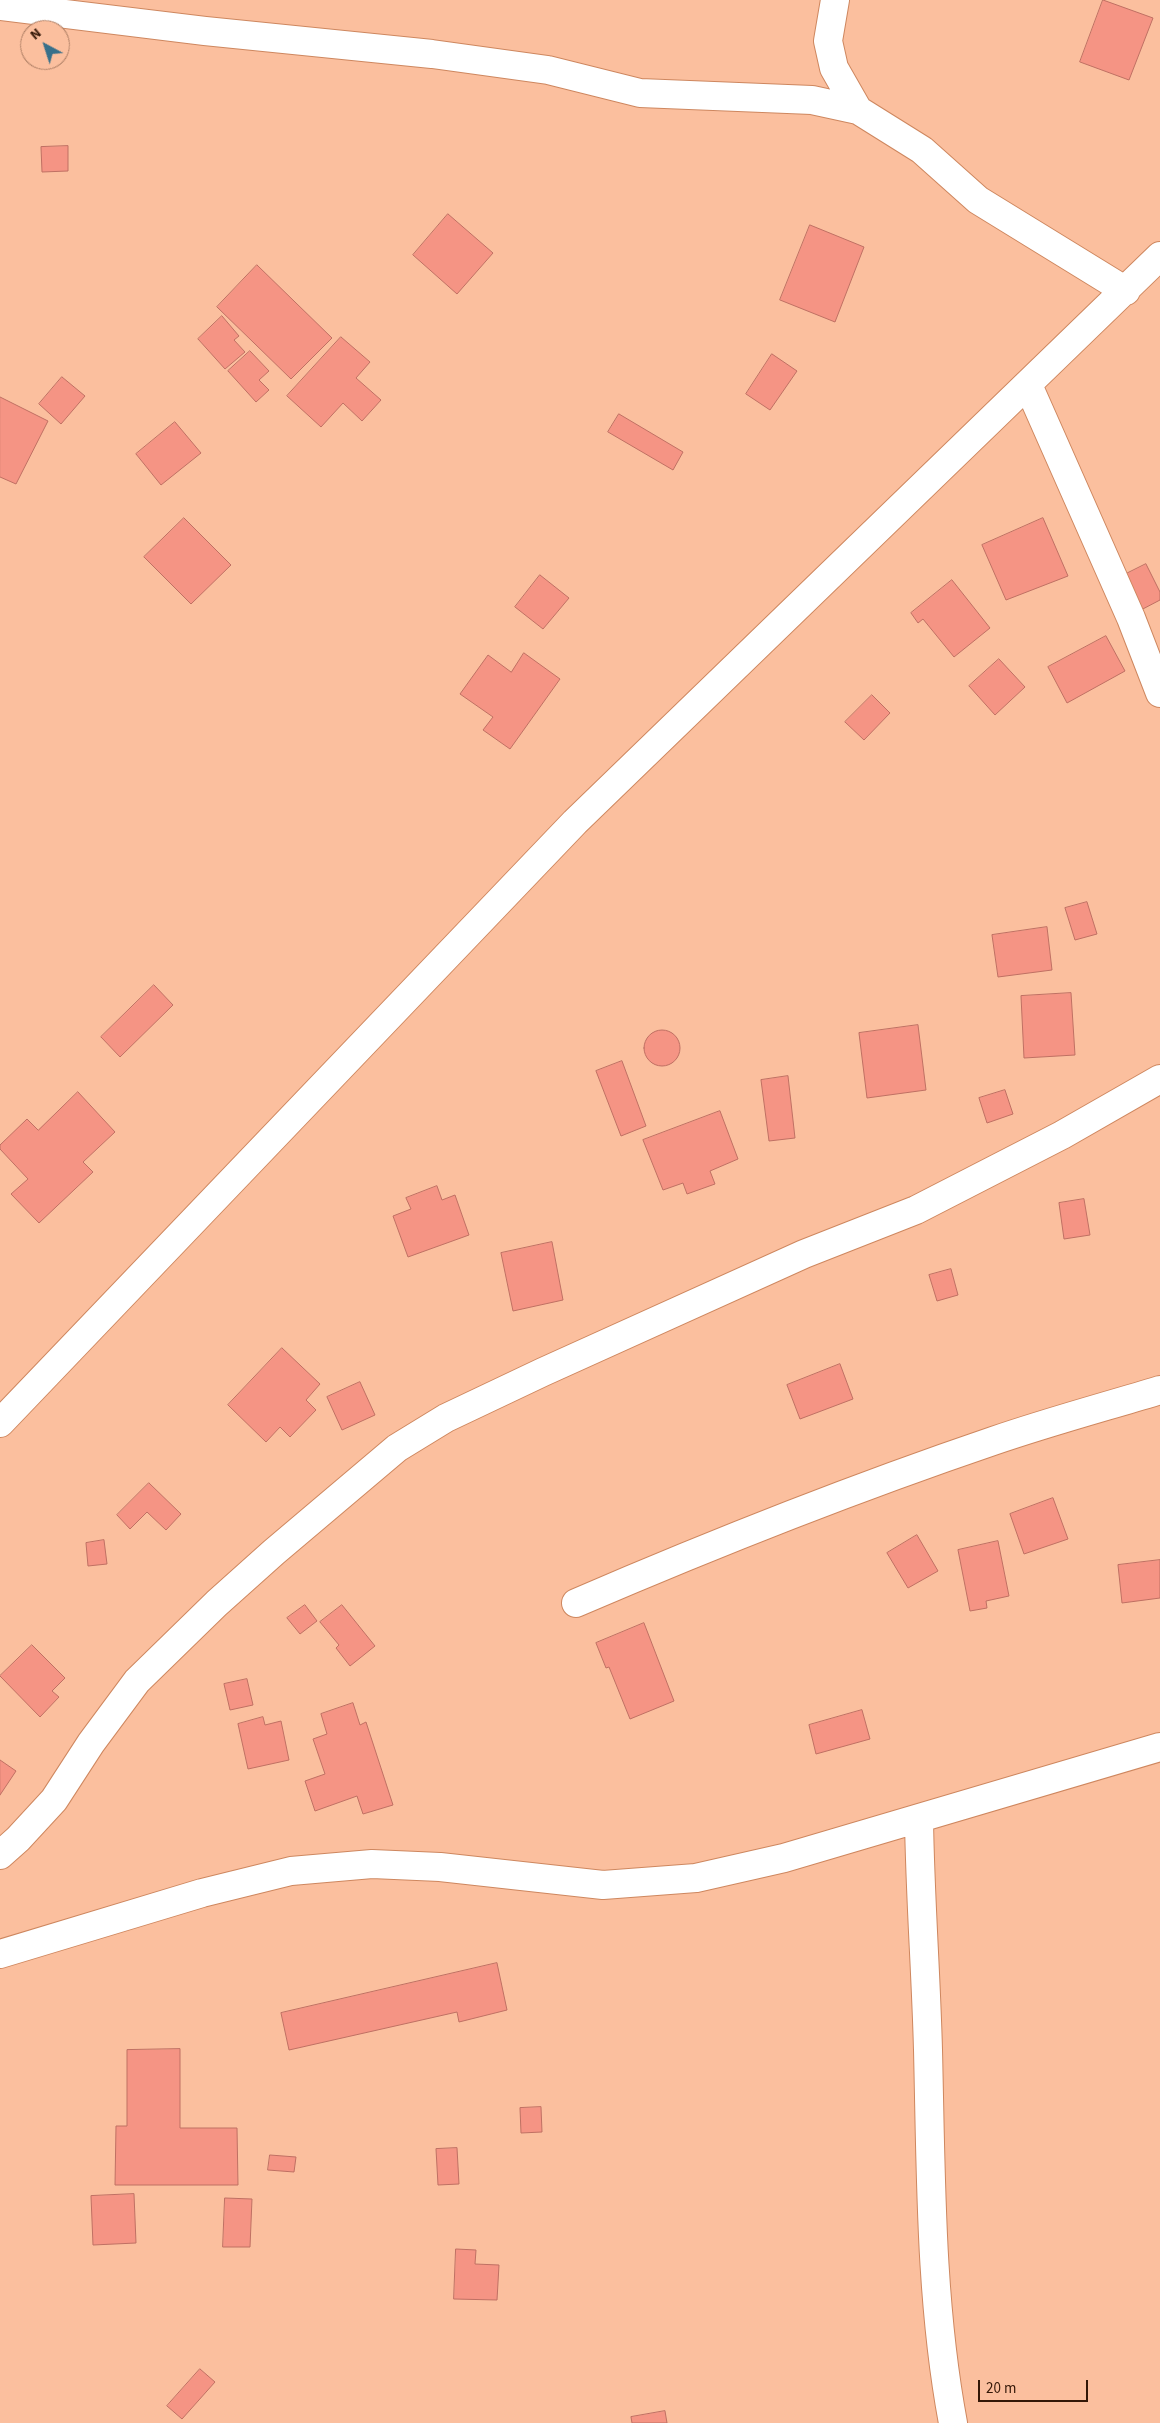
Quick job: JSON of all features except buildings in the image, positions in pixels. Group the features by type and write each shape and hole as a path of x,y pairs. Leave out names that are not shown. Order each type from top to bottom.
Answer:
{"street":[{"path":"835,0 828,41 834,68 858,110"},
{"path":"0,6 205,31 432,54 548,70 640,94 812,100 858,110 922,150 978,200 1126,291"},
{"path":"0,1423 575,822 1126,291 1160,256"},
{"path":"1028,385 1131,618 1160,694"},
{"path":"0,1855 18,1839 54,1800 91,1743 136,1681 217,1603 274,1552 398,1448 446,1418 544,1372 804,1254 916,1210 1062,1135 1160,1079"},
{"path":"576,1603 716,1543 856,1489 995,1440 1160,1390"},
{"path":"0,1954 202,1893 291,1871 372,1864 440,1868 603,1885 696,1878 784,1858 1160,1747"},
{"path":"919,1819 929,2142 937,2286 947,2391 953,2423"}]}
